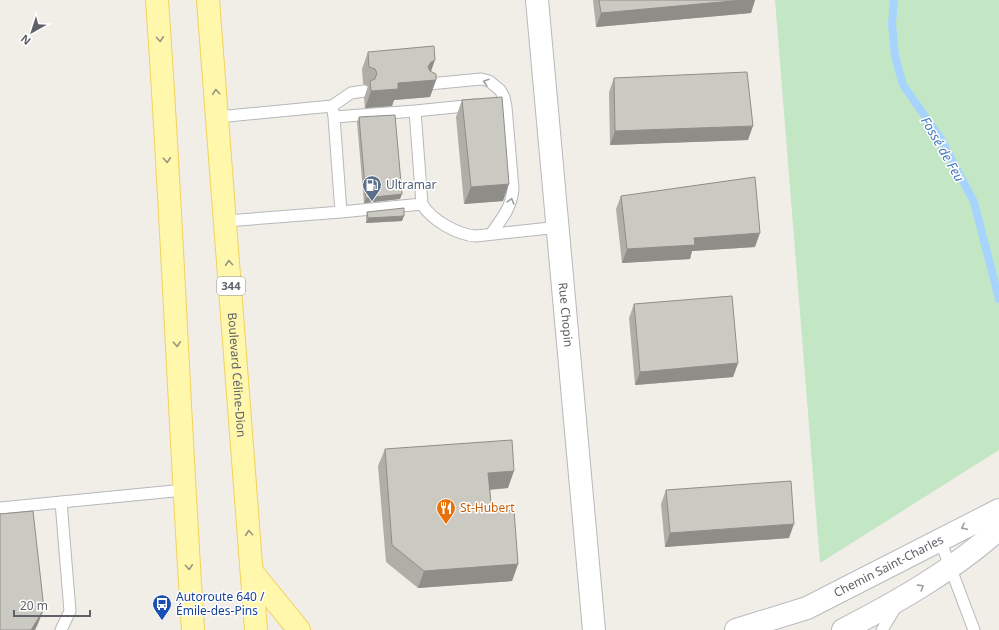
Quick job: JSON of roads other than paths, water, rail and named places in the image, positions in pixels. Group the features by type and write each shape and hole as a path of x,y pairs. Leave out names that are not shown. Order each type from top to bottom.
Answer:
{"main road":[{"path":"157,0 193,630"},
{"name":"Boulevard Céline-Dion","path":"208,0 256,630"},
{"path":"252,572 299,630"}],"street":[{"name":"Rue Chopin","path":"538,0 594,630"},
{"name":"Chemin Saint-Charles","path":"736,630 779,624 999,510"},
{"path":"843,630 900,600 951,568 999,529"}],"lane":[{"path":"429,84 471,80 489,81 500,90 506,103 513,189 512,198 511,205 491,234"},
{"path":"341,212 333,111 351,93 364,91"},
{"path":"218,117 333,111 415,110 506,103"},
{"path":"415,110 422,204 426,211 456,230 469,235 559,227"},
{"path":"226,221 422,204"},
{"path":"0,508 184,490"},
{"path":"61,630 70,611 62,502"},
{"path":"940,540 974,630"},
{"path":"882,630 900,600"}],"waterway":[{"name":"Fossé de Feu","path":"894,0 892,23 895,56 903,85 941,139 974,202 999,299"}],"place":[{"name":"Ultramar","path":"372,202"},
{"name":"St-Hubert","path":"446,525"},
{"name":"Autoroute 640 / Émile-des-Pins","path":"162,621"}]}
